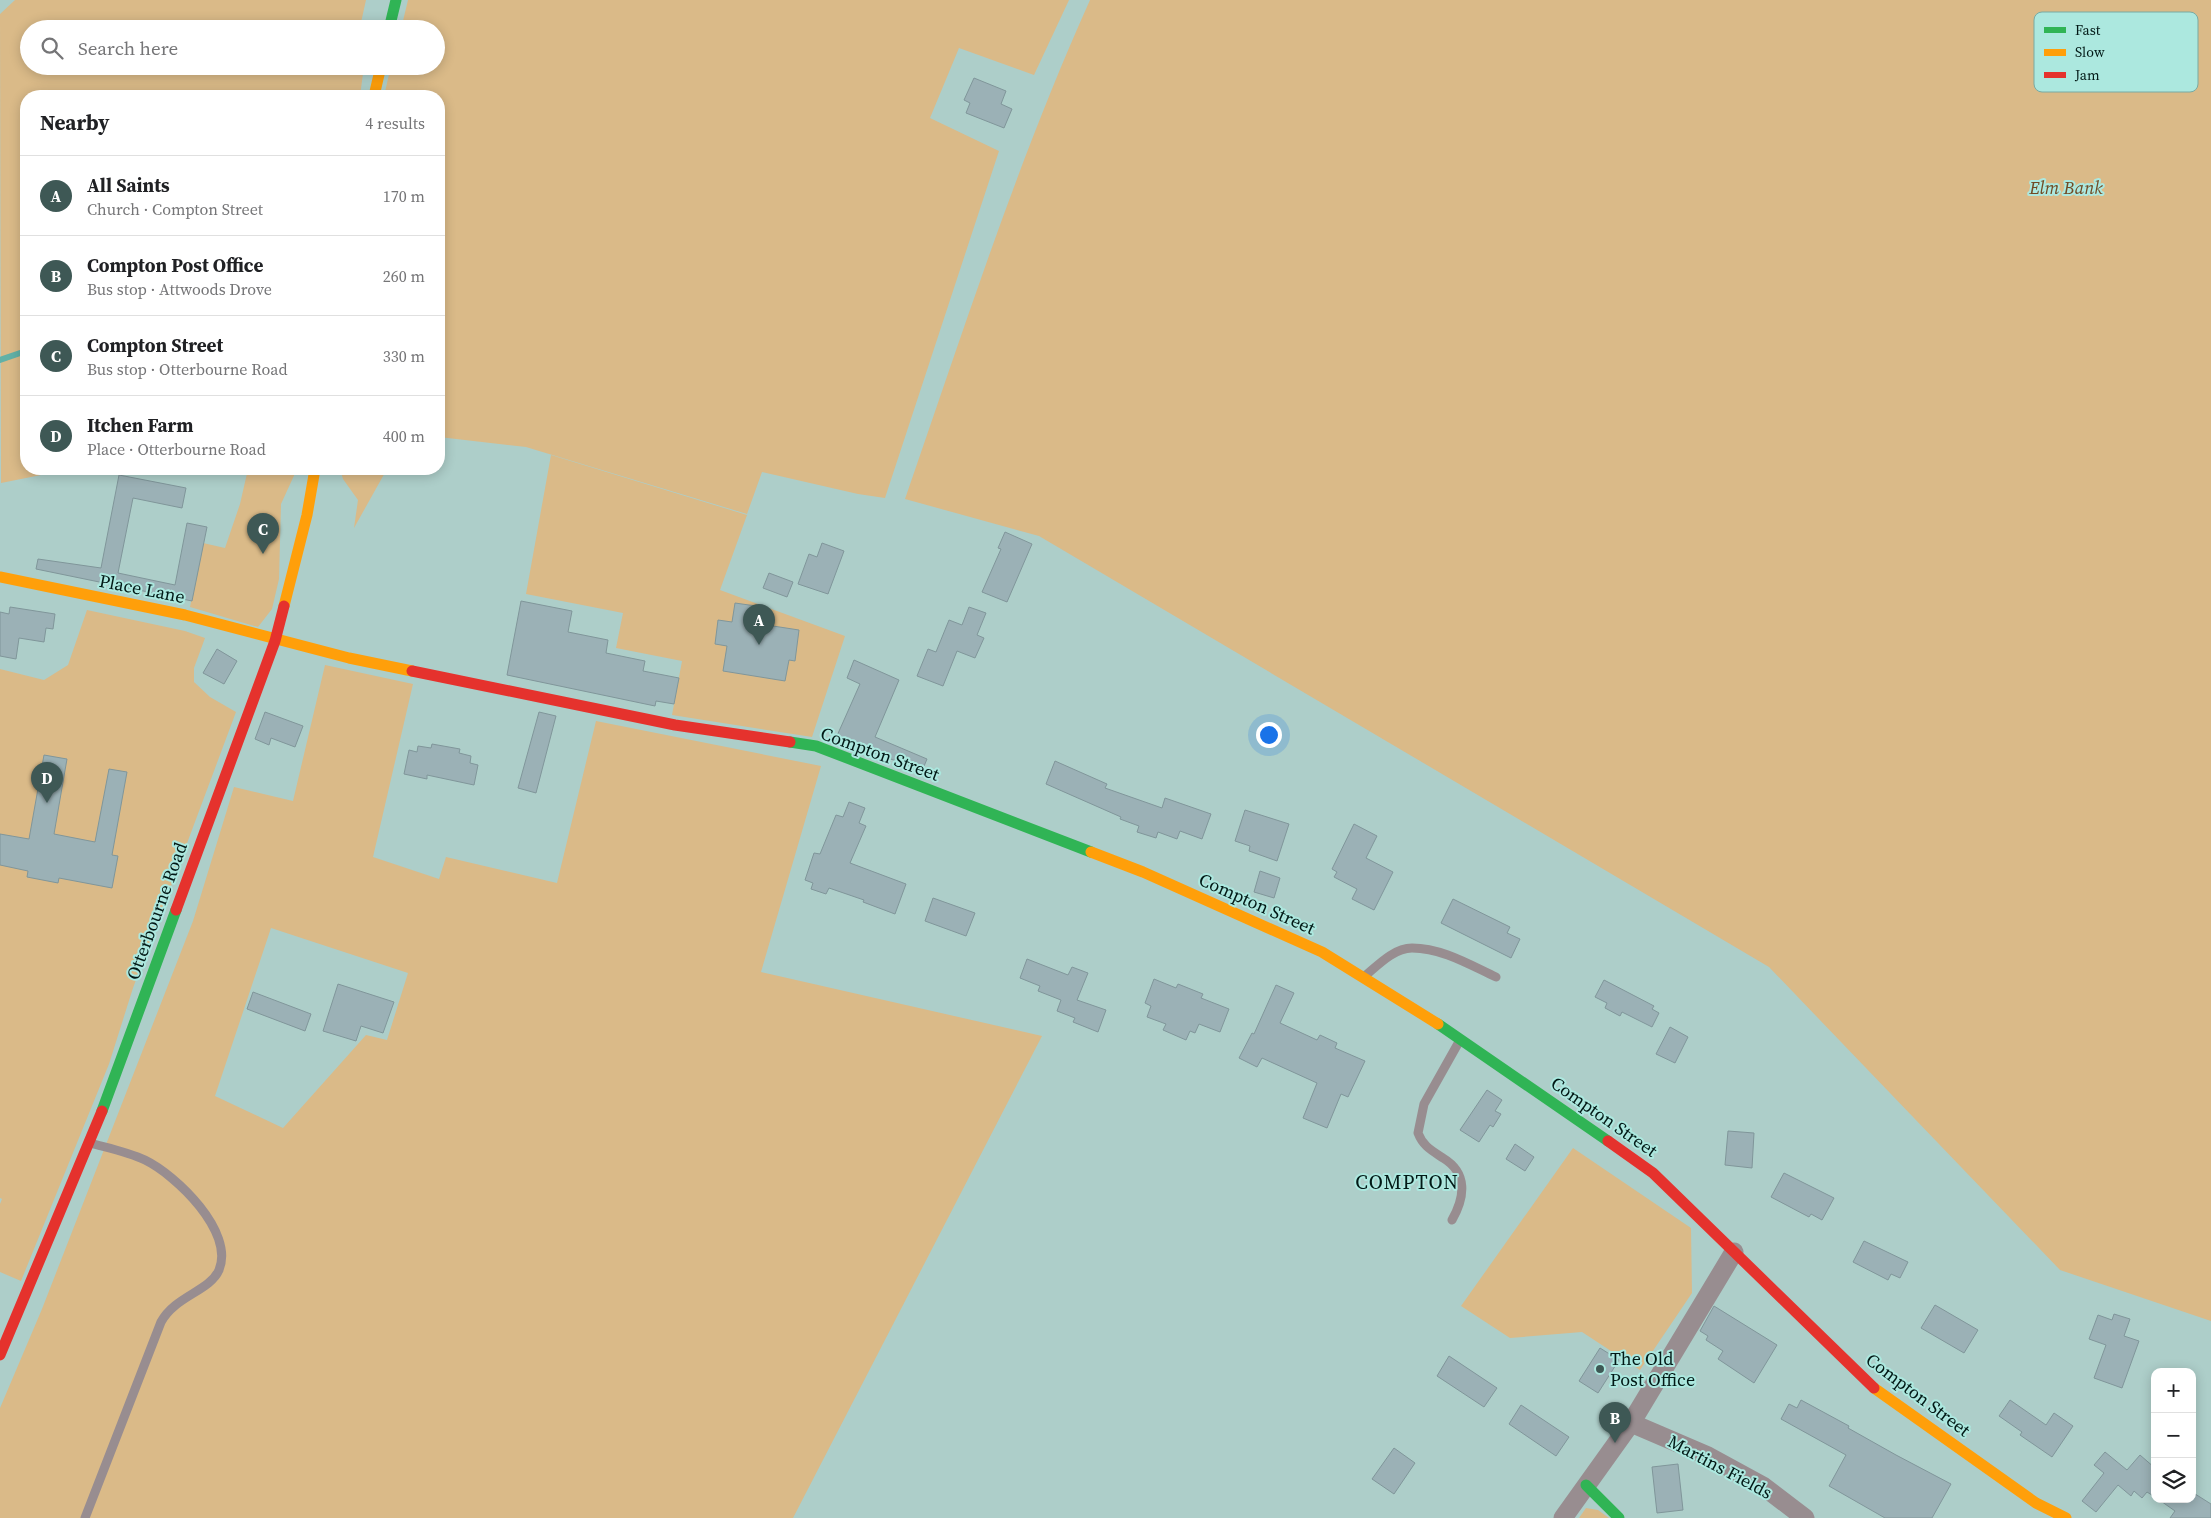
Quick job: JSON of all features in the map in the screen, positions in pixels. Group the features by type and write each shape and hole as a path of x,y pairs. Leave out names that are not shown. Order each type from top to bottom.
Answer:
{"street":[{"path":"391,20 396,0"},
{"path":"375,90 379,75"},
{"name":"Otterbourne Road","path":"0,1355 88,1143 276,640 307,515 314,475"},
{"name":"Place Lane","path":"0,577 185,615 276,640"},
{"name":"Compton Street","path":"276,640 349,658 675,725 816,746 1143,872 1322,952 1462,1038 1653,1173 1872,1387 2036,1503 2066,1518"},
{"path":"1563,1518 1631,1422 1734,1252"},
{"name":"Martins Fields","path":"1631,1422 1708,1456 1763,1486 1805,1518"},
{"path":"1586,1485 1619,1518"}],"lane":[{"path":"1363,978 1383,960 1411,948 1443,952 1496,978"},
{"path":"1452,1220 1459,1209 1462,1196 1460,1175 1447,1161 1424,1144 1418,1132 1424,1104 1462,1038"},
{"path":"86,1518 167,1310 192,1292 212,1281 219,1270 222,1257 212,1224 185,1189 168,1174 144,1160 88,1143"}],"green space":[{"path":"15,0 366,0 362,20 20,20 20,75 363,75 361,90 20,90 20,475 41,475 1,483 0,14"},
{"path":"408,0 1069,0 1034,75 959,48 930,118 999,151 885,498 858,494 762,472 747,514 526,447 445,438 445,90 385,90 389,75 445,75 445,20 403,20"},
{"name":"Elm Bank","path":"1090,0 2211,0 2211,1321 2060,1270 1769,967 1039,536 905,499 1015,185 1063,61"},
{"path":"551,455 747,515 720,590 845,636 812,737 672,715 682,661 616,648 623,613 526,594"},
{"path":"247,475 294,475 281,504 279,579 272,609 258,627 190,607 203,543 225,548 240,504"},
{"path":"342,475 384,475 354,528 358,500"},
{"path":"87,610 185,631 205,638 194,668 194,682 210,697 236,712 133,988 109,1064 21,1281 0,1272 0,1204 2,1199 0,1198 0,669 44,680 68,665"},
{"path":"325,665 413,684 373,857 439,879 446,857 557,883 596,721 821,766 761,972 1042,1036 793,1518 0,1518 0,1408 42,1309 193,921 234,787 293,801","holes":["271,928 408,973 387,1040 366,1035 283,1128 215,1096"]},
{"path":"1573,1148 1691,1228 1692,1293 1640,1370 1582,1332 1510,1338 1461,1306"},
{"path":"1586,1508 1598,1510 1609,1518 1579,1518"}],"building":[{"path":"974,78 1006,91 1001,104 1012,109 1004,128 966,113 970,103 964,100"},
{"path":"119,475 186,488 182,508 133,498 118,573 175,585 187,523 207,527 192,601 36,569 38,559 101,568"},
{"path":"1005,532 1032,544 1007,602 982,592 1001,549 998,548"},
{"path":"822,543 844,551 828,594 798,584 809,554 817,557"},
{"path":"769,573 793,582 787,597 763,588"},
{"path":"521,601 572,611 568,632 608,640 606,653 645,661 643,671 679,678 674,704 656,701 655,706 507,675"},
{"path":"735,603 763,607 760,624 799,630 795,661 789,660 785,681 723,671 727,646 715,644 718,620 732,622"},
{"path":"10,607 55,614 53,629 46,628 44,642 19,638 16,659 0,656 0,612 9,614"},
{"path":"969,607 986,613 977,635 984,638 975,658 957,651 943,686 917,676 928,649 936,652 949,620 962,625"},
{"path":"217,649 237,661 224,684 203,673"},
{"path":"854,660 899,680 875,737 927,759 922,771 836,738 860,684 847,678"},
{"path":"265,712 303,726 295,747 271,738 269,745 255,739"},
{"path":"539,712 556,716 536,793 518,788"},
{"path":"432,744 460,749 459,753 471,756 470,763 478,765 474,785 427,775 427,779 404,774 409,750 417,752 418,746 431,748"},
{"path":"44,755 67,759 54,834 95,842 109,769 127,772 112,855 118,856 112,888 59,878 58,883 27,877 28,871 0,865 0,834 29,839"},
{"path":"1055,761 1107,784 1105,788 1162,808 1165,798 1211,814 1202,839 1180,831 1177,839 1158,832 1156,838 1137,832 1139,826 1046,784"},
{"path":"849,802 865,808 859,823 866,826 850,863 906,884 895,914 863,902 864,900 829,888 826,894 811,889 813,883 805,880 814,853 820,854 836,815 843,817"},
{"path":"1245,810 1289,824 1277,861 1249,851 1250,846 1235,841"},
{"path":"1354,824 1377,836 1366,858 1393,872 1374,910 1352,899 1357,889 1334,877 1337,872 1332,869"},
{"path":"1260,871 1280,878 1274,898 1254,892"},
{"path":"933,898 975,913 966,936 925,921"},
{"path":"1453,899 1510,927 1507,933 1520,939 1511,958 1441,923"},
{"path":"1027,959 1068,975 1072,967 1088,973 1077,1000 1106,1010 1098,1032 1073,1022 1075,1018 1057,1011 1061,1000 1038,991 1040,986 1020,978"},
{"path":"1154,979 1176,988 1178,984 1203,994 1201,998 1229,1009 1220,1032 1199,1024 1195,1033 1190,1031 1186,1040 1163,1030 1166,1024 1147,1017 1151,1006 1145,1003"},
{"path":"1604,980 1654,1006 1652,1009 1659,1013 1652,1027 1622,1012 1620,1016 1605,1008 1607,1003 1595,997"},
{"path":"338,984 394,1002 383,1033 361,1026 356,1041 323,1031"},
{"path":"1276,985 1294,993 1280,1023 1317,1040 1320,1035 1337,1043 1335,1048 1365,1061 1348,1097 1341,1094 1327,1128 1303,1118 1317,1083 1262,1058 1257,1067 1239,1058 1252,1033 1254,1034"},
{"path":"253,992 311,1014 305,1031 247,1009"},
{"path":"1670,1027 1688,1037 1675,1063 1656,1054"},
{"path":"1487,1090 1502,1100 1495,1111 1501,1114 1493,1127 1490,1125 1479,1142 1460,1130"},
{"path":"1728,1131 1754,1133 1752,1168 1725,1165"},
{"path":"1515,1144 1534,1157 1525,1171 1506,1159"},
{"path":"1784,1173 1834,1198 1822,1220 1811,1214 1809,1217 1771,1197"},
{"path":"1864,1241 1908,1262 1900,1278 1891,1274 1888,1280 1853,1262"},
{"path":"1935,1305 1978,1330 1964,1353 1921,1328"},
{"path":"1714,1306 1777,1345 1754,1383 1718,1359 1723,1351 1706,1340 1708,1336 1700,1331"},
{"path":"2114,1314 2130,1319 2124,1336 2139,1341 2122,1388 2094,1378 2106,1345 2089,1339 2098,1315 2112,1320"},
{"name":"The Old Post Office","path":"1600,1348 1619,1360 1598,1393 1579,1381"},
{"path":"1449,1356 1497,1388 1484,1407 1437,1376"},
{"path":"1801,1400 1849,1426 1848,1428 1896,1455 1951,1484 1932,1518 1885,1518 1829,1486 1846,1455 1781,1419 1789,1404 1797,1408"},
{"path":"2010,1400 2046,1425 2054,1413 2073,1426 2052,1457 2020,1435 2022,1432 1999,1416"},
{"path":"1521,1405 1569,1437 1556,1456 1509,1424"},
{"path":"1394,1448 1415,1463 1394,1494 1372,1479"},
{"path":"2105,1452 2127,1470 2140,1455 2151,1465 2151,1494 2147,1492 2142,1498 2134,1491 2131,1496 2118,1485 2096,1512 2082,1501 2104,1473 2094,1465"},
{"path":"1678,1464 1683,1510 1657,1513 1652,1467"},
{"path":"2196,1495 2211,1504 2211,1518 2170,1518 2175,1511 2164,1503 2196,1503"}],"waterway":[{"path":"0,360 20,353"}],"traffic: fast":[{"path":"391,20 396,0"},
{"path":"790,742 816,746 1091,852"},
{"path":"102,1111 176,910"},
{"path":"1438,1024 1608,1141"},
{"path":"1586,1485 1619,1518"}],"traffic: slow":[{"path":"375,90 379,75"},
{"path":"284,606 307,515 314,475"},
{"path":"0,577 185,615 349,658 412,671"},
{"path":"1091,852 1143,872 1322,952 1438,1024"},
{"path":"1874,1388 2036,1503 2066,1518"}],"traffic: jam":[{"path":"176,910 275,641 284,606"},
{"path":"412,671 675,725 790,742"},
{"path":"0,1355 102,1111"},
{"path":"1608,1141 1653,1173 1874,1388"}],"place":[{"name":"Compton Street","path":"263,554"},
{"name":"All Saints","path":"759,645"},
{"name":"Itchen Farm","path":"47,803"},
{"name":"The Old Post Office","path":"1600,1369"},
{"name":"Compton Post Office","path":"1615,1443"}],"district":[{"name":"COMPTON","path":"1407,1182"}]}
